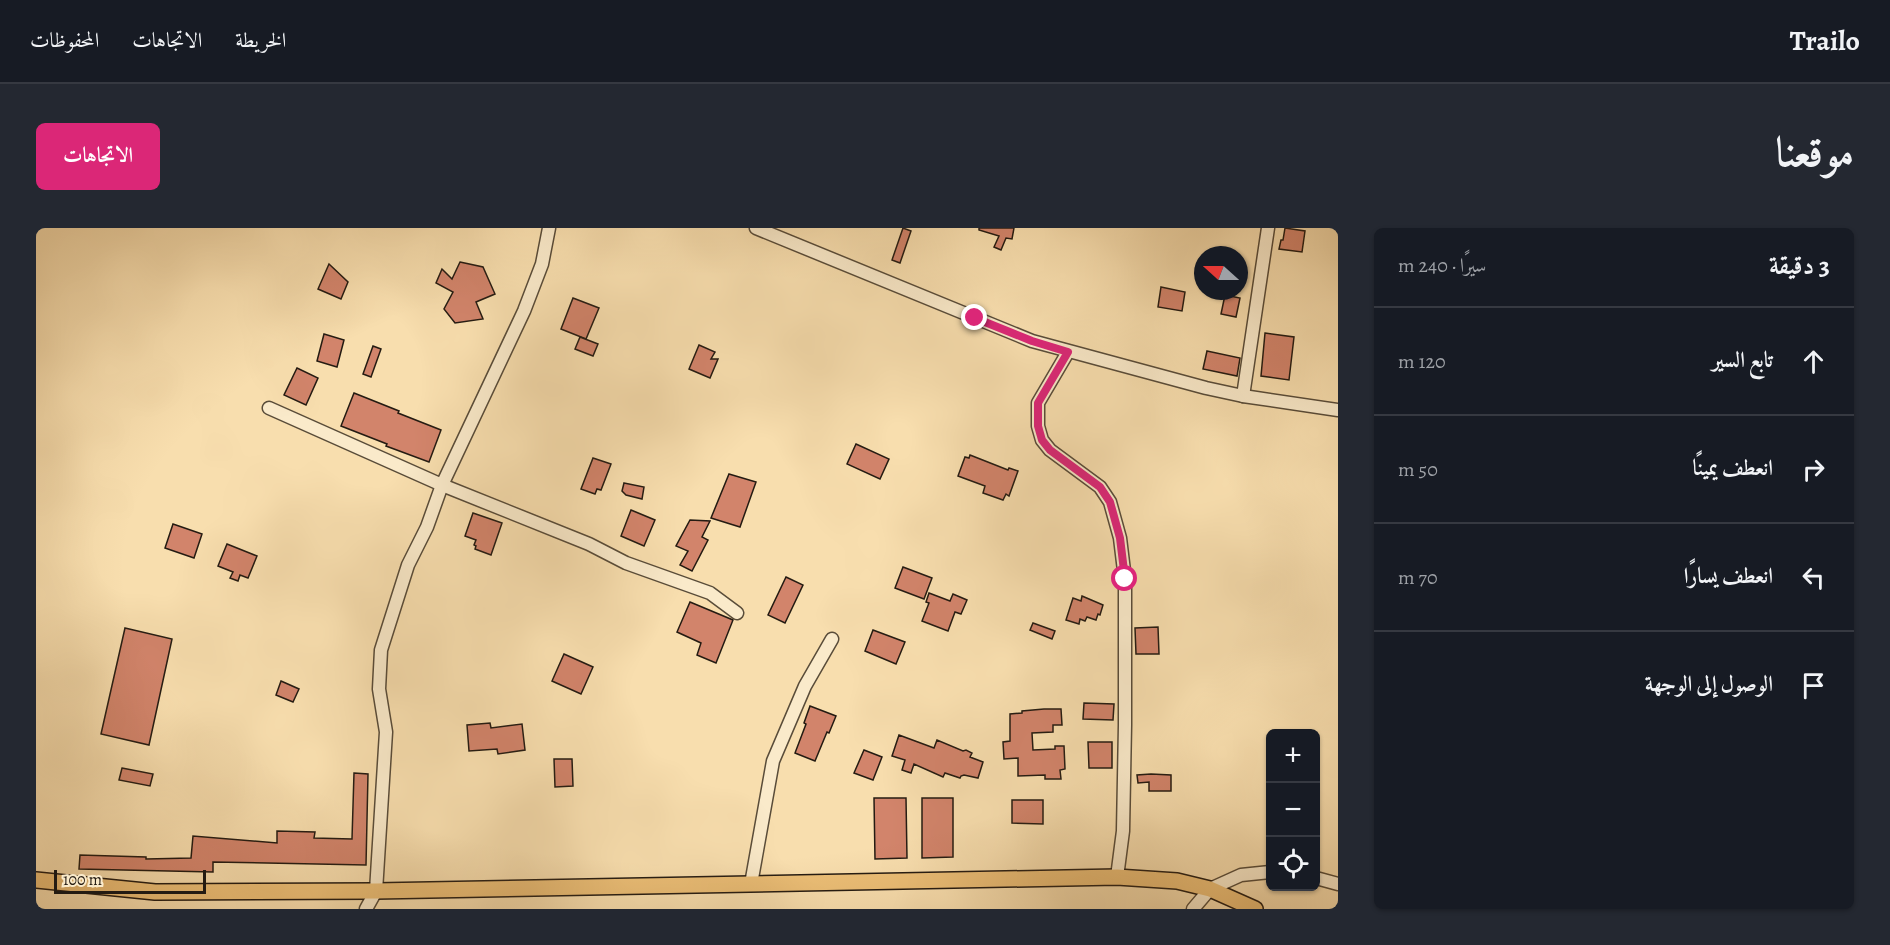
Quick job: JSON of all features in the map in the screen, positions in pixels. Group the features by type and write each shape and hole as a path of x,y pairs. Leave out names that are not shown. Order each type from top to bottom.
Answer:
{"main road":[{"path":"36,880 155,892 376,891 1117,877 1177,881 1210,889 1255,909"}],"street":[{"path":"366,909 376,891 386,732 379,689 381,650 408,565 427,527 442,485 524,311 542,264 549,228"},
{"path":"756,228 1032,341 1206,388 1243,396 1338,410"},
{"path":"1243,396 1268,228"},
{"path":"1068,352 1038,403 1038,426 1042,440 1050,450 1100,487 1110,502 1120,538 1125,579 1125,725 1123,831 1117,877"},
{"path":"269,408 442,485 590,544 626,563 710,593 737,613"},
{"path":"751,884 773,761 797,702 832,639"},
{"path":"1193,909 1210,889 1241,875 1266,872"},
{"path":"1320,879 1338,884"}],"building":[{"path":"903,228 911,231 900,263 892,260"},
{"path":"979,228 1014,228 1012,239 1006,238 1001,250 994,247 999,236 979,230"},
{"path":"1285,228 1305,231 1302,252 1279,249"},
{"path":"460,262 483,267 495,294 476,302 483,319 455,323 444,309 453,292 436,283 442,269 452,279"},
{"path":"329,264 348,282 341,299 318,289"},
{"path":"1161,287 1185,292 1182,311 1158,307"},
{"path":"573,298 599,308 586,339 561,329"},
{"path":"1224,300 1240,300 1236,317 1221,314"},
{"path":"1265,333 1294,337 1289,380 1261,376"},
{"path":"324,334 344,340 337,367 317,361"},
{"path":"580,337 598,344 593,356 575,349"},
{"path":"699,345 715,352 711,359 718,359 710,378 689,369"},
{"path":"373,346 381,349 371,377 363,374"},
{"path":"1207,351 1240,358 1237,376 1203,369"},
{"path":"297,368 318,378 306,405 284,395"},
{"path":"354,393 441,430 429,462 341,426"},
{"path":"856,444 889,459 880,479 847,464"},
{"path":"970,455 1008,470 1009,468 1018,471 1009,496 1006,494 1003,500 983,493 985,486 958,476 965,457 969,458"},
{"path":"593,458 611,464 601,490 597,489 595,494 581,489"},
{"path":"729,474 756,482 740,527 711,518"},
{"path":"624,483 644,487 642,499 626,495 622,491"},
{"path":"631,510 655,520 644,546 621,536"},
{"path":"473,513 502,523 491,555 475,549 476,540 465,536"},
{"path":"690,520 710,521 702,537 708,540 692,571 680,565 688,551 676,546"},
{"path":"173,524 202,534 194,558 165,548"},
{"path":"227,544 257,556 248,578 240,575 238,581 230,578 233,572 218,566"},
{"path":"903,567 932,578 924,599 895,588"},
{"path":"786,577 803,585 785,623 768,615"},
{"path":"929,593 950,601 953,594 967,600 961,614 955,612 948,631 922,621 929,603 926,602"},
{"path":"1082,596 1103,605 1100,615 1098,614 1096,620 1087,617 1085,621 1080,619 1079,624 1066,620 1073,598 1081,601"},
{"path":"690,602 733,620 716,663 697,655 701,643 677,632"},
{"path":"1033,623 1055,631 1052,639 1030,630"},
{"path":"1158,627 1159,654 1136,654 1135,628"},
{"path":"125,628 172,639 149,745 101,734"},
{"path":"873,630 905,642 896,664 865,651"},
{"path":"564,654 593,667 581,694 552,681"},
{"path":"281,681 299,689 293,702 276,695"},
{"path":"1084,703 1114,704 1113,720 1083,719"},
{"path":"810,706 836,716 815,761 795,753"},
{"path":"1061,709 1062,725 1053,725 1053,732 1032,733 1033,750 1055,749 1055,746 1064,746 1065,769 1060,770 1061,779 1045,779 1045,775 1018,776 1018,758 1004,759 1003,742 1010,741 1010,714"},
{"path":"490,723 491,728 522,724 525,750 498,754 497,749 469,751 467,725"},
{"path":"899,735 934,748 937,740 972,753 970,757 983,762 978,778 964,775 960,778 945,773 943,777 914,764 911,773 902,770 905,760 892,756"},
{"path":"1088,742 1112,742 1112,768 1089,768"},
{"path":"864,750 882,757 873,780 854,773"},
{"path":"554,759 572,759 573,786 555,787"},
{"path":"122,768 153,774 150,786 119,780"},
{"path":"354,773 368,774 366,865 213,862 213,872 79,869 80,855 146,857 146,859 191,858 193,836 277,843 277,831 315,832 314,838 352,839"},
{"path":"1137,775 1171,775 1171,791 1149,791 1149,782 1138,783"},
{"path":"874,798 906,798 907,858 875,859"},
{"path":"922,798 953,798 953,857 922,858"},
{"path":"1012,800 1043,800 1043,824 1012,823"}],"route":[{"path":"975,318 1032,341 1068,352 1038,403 1038,426 1042,440 1050,450 1100,487 1110,502 1120,538 1125,579"}]}
